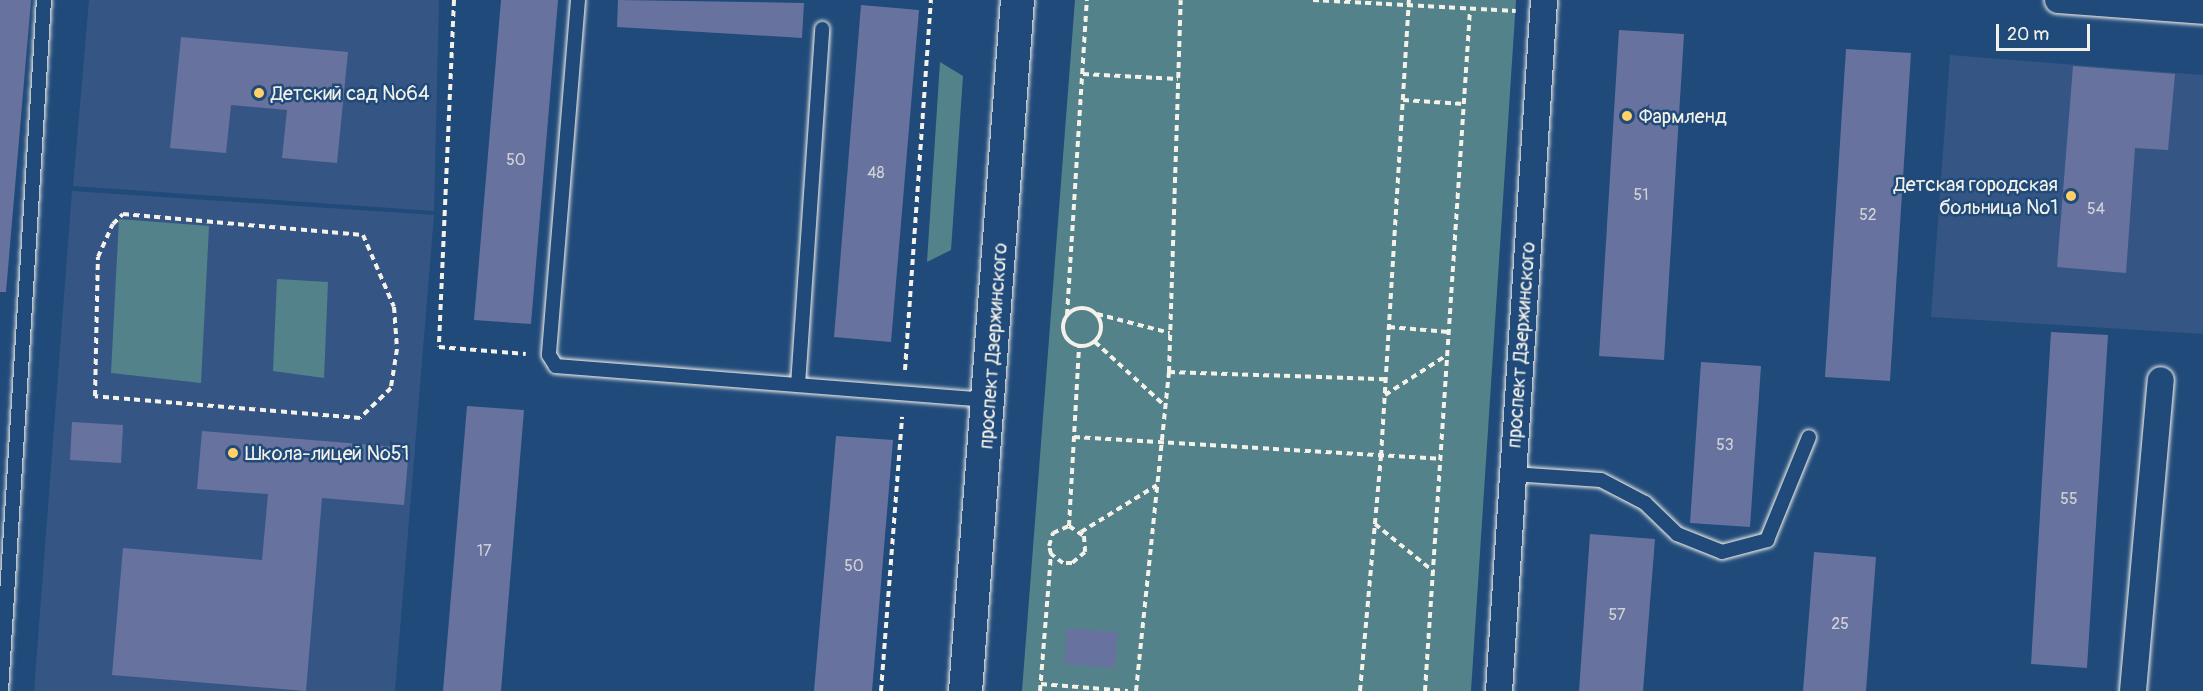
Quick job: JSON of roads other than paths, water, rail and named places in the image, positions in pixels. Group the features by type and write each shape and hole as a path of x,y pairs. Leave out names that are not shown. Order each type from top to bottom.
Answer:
{"street":[{"name":"проспект Дзержинского","path":"965,691 989,400 1017,0"},
{"path":"2058,0 2203,11"},
{"name":"проспект Дзержинского","path":"1499,691 1543,6"},
{"path":"2133,691 2161,380"}],"lane":[{"path":"1,691 44,0"},
{"path":"578,0 549,355 556,366 989,400"},
{"path":"798,385 822,29"},
{"path":"1513,474 1601,480 1645,503 1677,534 1722,552 1767,540 1809,437"}],"place":[{"name":"Детский сад №64","path":"259,93"},
{"name":"Фармленд","path":"1627,116"},
{"name":"Детская городская больница №1","path":"2071,196"},
{"name":"Школа-лицей №51","path":"233,453"}]}
